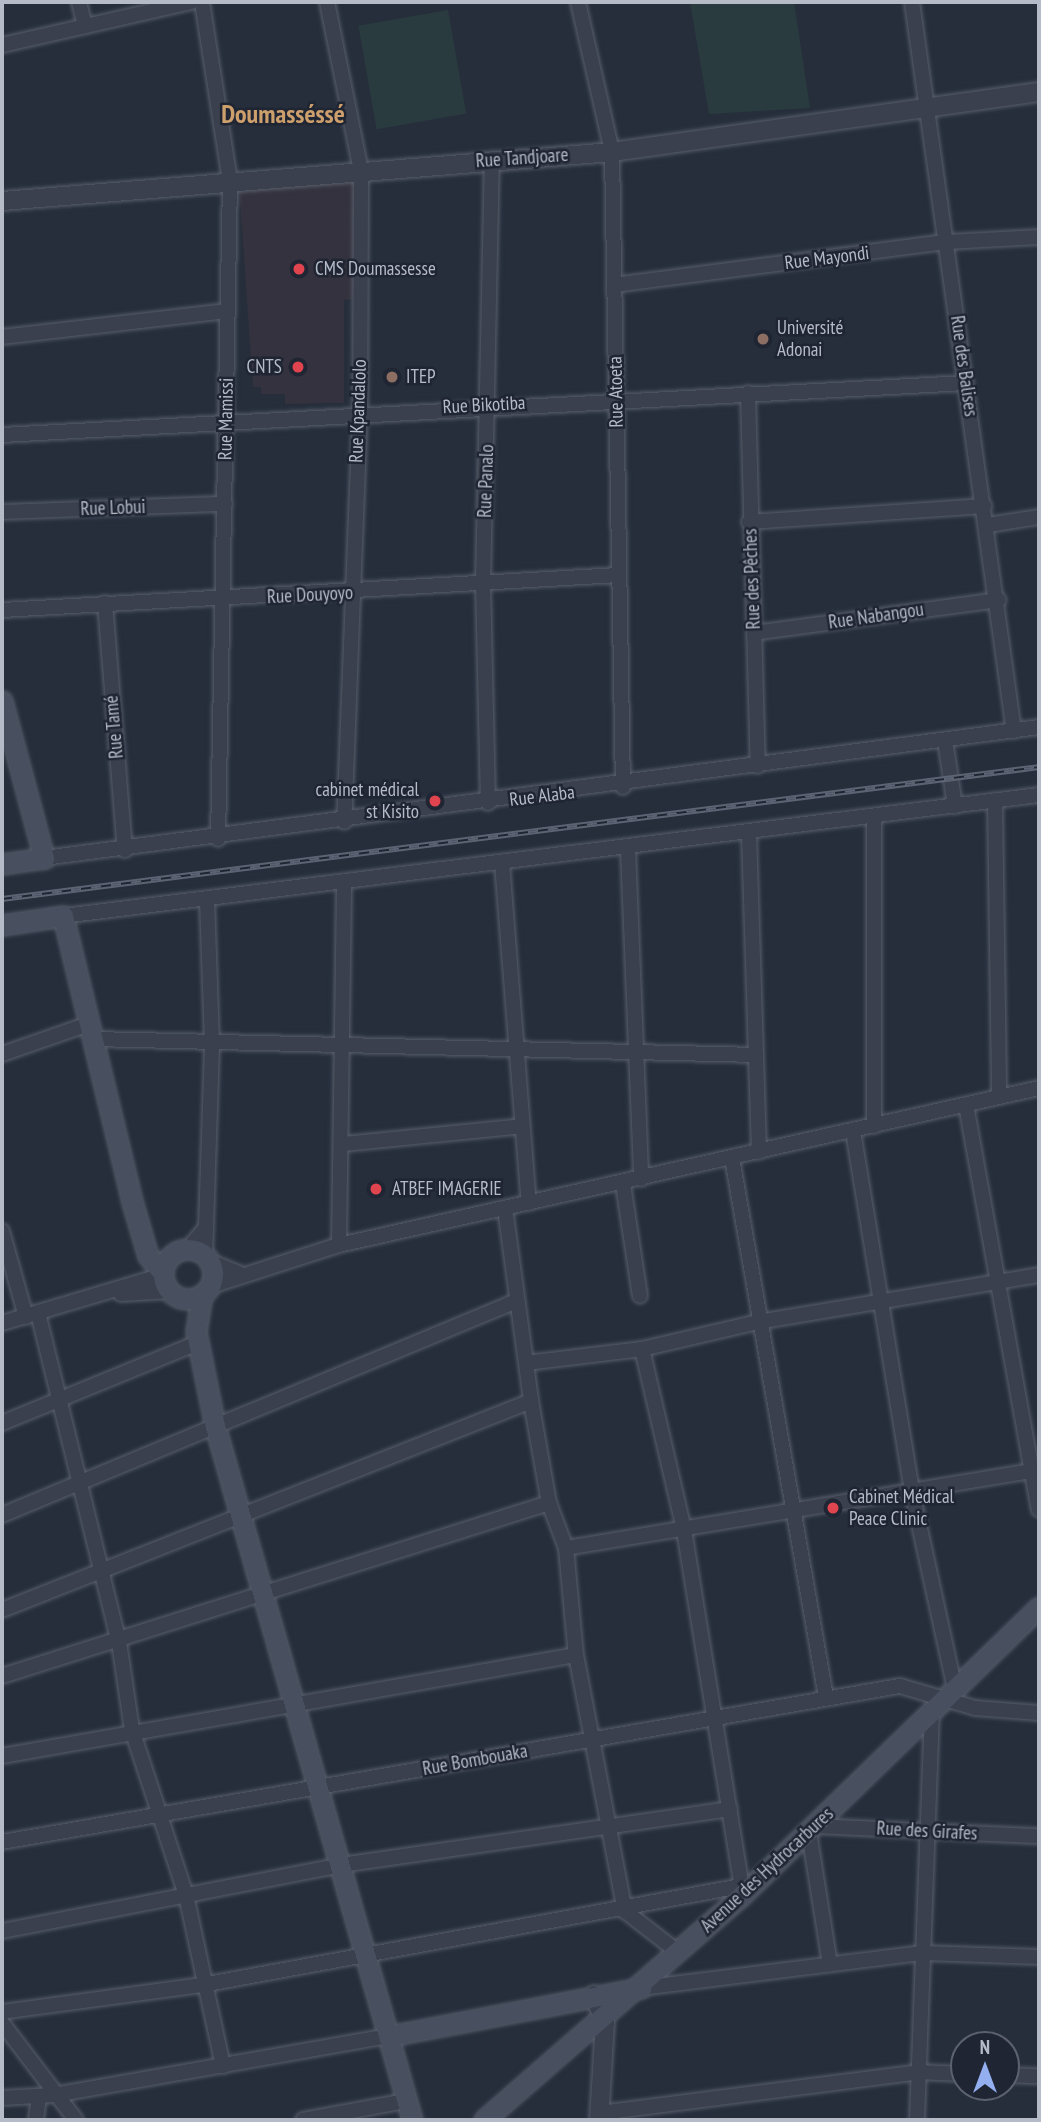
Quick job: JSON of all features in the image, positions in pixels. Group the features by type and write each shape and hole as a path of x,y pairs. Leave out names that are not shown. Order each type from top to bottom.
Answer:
{"main road":[{"path":"2,701 44,858 2,864"},
{"path":"2,925 63,916 141,1233 148,1256 169,1284 196,1337 215,1426 259,1594 295,1703 412,2120"},
{"path":"141,1233 152,1244 195,1255"},
{"path":"169,1284 195,1255"},
{"path":"195,1255 206,1290 196,1337"},
{"path":"169,1284 206,1290"},
{"name":"Avenue des Hydrocarbures","path":"484,2120 605,2022 742,1890 812,1829 1039,1607"},
{"path":"389,2036 641,1988"}],"street":[{"path":"79,2 86,26"},
{"path":"2,45 191,2"},
{"name":"Rue Mamissi","path":"202,2 230,180 218,839"},
{"name":"Rue Kpandalolo","path":"327,2 361,170 360,412 349,594 344,822"},
{"name":"Rue Atoeta","path":"578,2 612,152 623,787"},
{"name":"Rue des Balises","path":"912,2 925,108 999,600 1014,731"},
{"name":"Rue Tandjoare","path":"2,201 230,180 612,152 1039,92"},
{"name":"Rue Panalo","path":"488,803 483,583 492,159"},
{"name":"Rue Mayondi","path":"614,285 947,242 1039,237"},
{"path":"2,337 228,311"},
{"name":"Rue Bikotiba","path":"2,435 226,418 966,383"},
{"name":"Rue des Pêches","path":"748,393 749,522 758,766"},
{"name":"Rue Lobui","path":"2,512 225,504"},
{"path":"749,522 984,506"},
{"path":"988,525 1039,517"},
{"name":"Rue Douyoyo","path":"2,610 105,603 349,594 619,575"},
{"name":"Rue Nabangou","path":"754,633 999,600"},
{"name":"Rue Tamé","path":"105,603 125,850"},
{"name":"Rue Alaba","path":"44,858 218,839 623,787 1039,727"},
{"path":"945,740 955,806"},
{"path":"63,916 344,885 1039,795"},
{"path":"995,800 999,1097"},
{"path":"874,817 874,1126"},
{"path":"749,833 759,1152"},
{"path":"628,849 641,1179"},
{"path":"502,863 529,1203"},
{"path":"339,1245 345,1046 344,885"},
{"path":"207,900 212,1043 208,1223 195,1255 240,1273"},
{"path":"2,1054 91,1031 212,1043 756,1055"},
{"path":"206,1290 240,1273 339,1245 623,1184 1039,1088"},
{"path":"966,1105 996,1283 1036,1471 1039,1510"},
{"path":"343,1144 522,1125"},
{"path":"853,1131 884,1304 912,1492 952,1693"},
{"path":"732,1158 758,1322 795,1511 826,1697"},
{"path":"623,1184 640,1296"},
{"path":"505,1208 514,1302 549,1503 566,1548 576,1655 612,1826 625,1911 679,1953"},
{"path":"2,1231 32,1315 57,1400 99,1571 120,1642 132,1730 156,1816 186,1895 202,1985 223,2066"},
{"path":"526,1363 642,1349 758,1322 884,1304 1039,1275"},
{"path":"2,1323 109,1295 169,1284"},
{"path":"2,1515 514,1302"},
{"path":"2,1423 196,1337"},
{"path":"2,2012 202,1985 364,1951 742,1890 684,1530 642,1349"},
{"path":"2,1610 238,1514 531,1401"},
{"path":"566,1548 1036,1471"},
{"path":"2,1676 120,1642 259,1594 549,1503"},
{"path":"2,1756 132,1730 576,1655"},
{"name":"Rue Bombouaka","path":"2,1842 713,1720 826,1697 910,1686 952,1693 975,1708 1039,1713"},
{"path":"917,2120 932,1712"},
{"path":"2,1931 341,1865 730,1809"},
{"path":"812,1829 830,1964"},
{"name":"Rue des Girafes","path":"812,1829 1039,1836"},
{"path":"641,1988 923,1953 1039,1957"},
{"path":"594,1995 605,2022 599,2116 918,2072 950,2073"},
{"path":"2,2023 54,2095 76,2120"},
{"path":"2,2098 54,2095 389,2036"},
{"path":"1020,2075 1039,2076"},
{"path":"36,2120 39,2096"},
{"path":"303,2120 406,2101"}],"shaded area":[{"path":"690,2 794,2 810,108 709,114"},
{"path":"448,10 466,113 377,129 358,26"},
{"path":"354,182 357,299 344,300 344,403 285,404 285,394 261,394 261,387 253,387 239,185"}],"railway":[{"path":"2,899 1039,767"}],"place":[{"name":"CMS Doumassesse","path":"299,269"},
{"name":"Université Adonai","path":"763,339"},
{"name":"CNTS","path":"298,367"},
{"name":"ITEP","path":"392,377"},
{"name":"cabinet médical st Kisito","path":"435,801"},
{"name":"ATBEF IMAGERIE","path":"376,1189"},
{"name":"Cabinet Médical Peace Clinic","path":"833,1508"}],"district":[{"name":"Doumasséssé","path":"283,114"}]}
